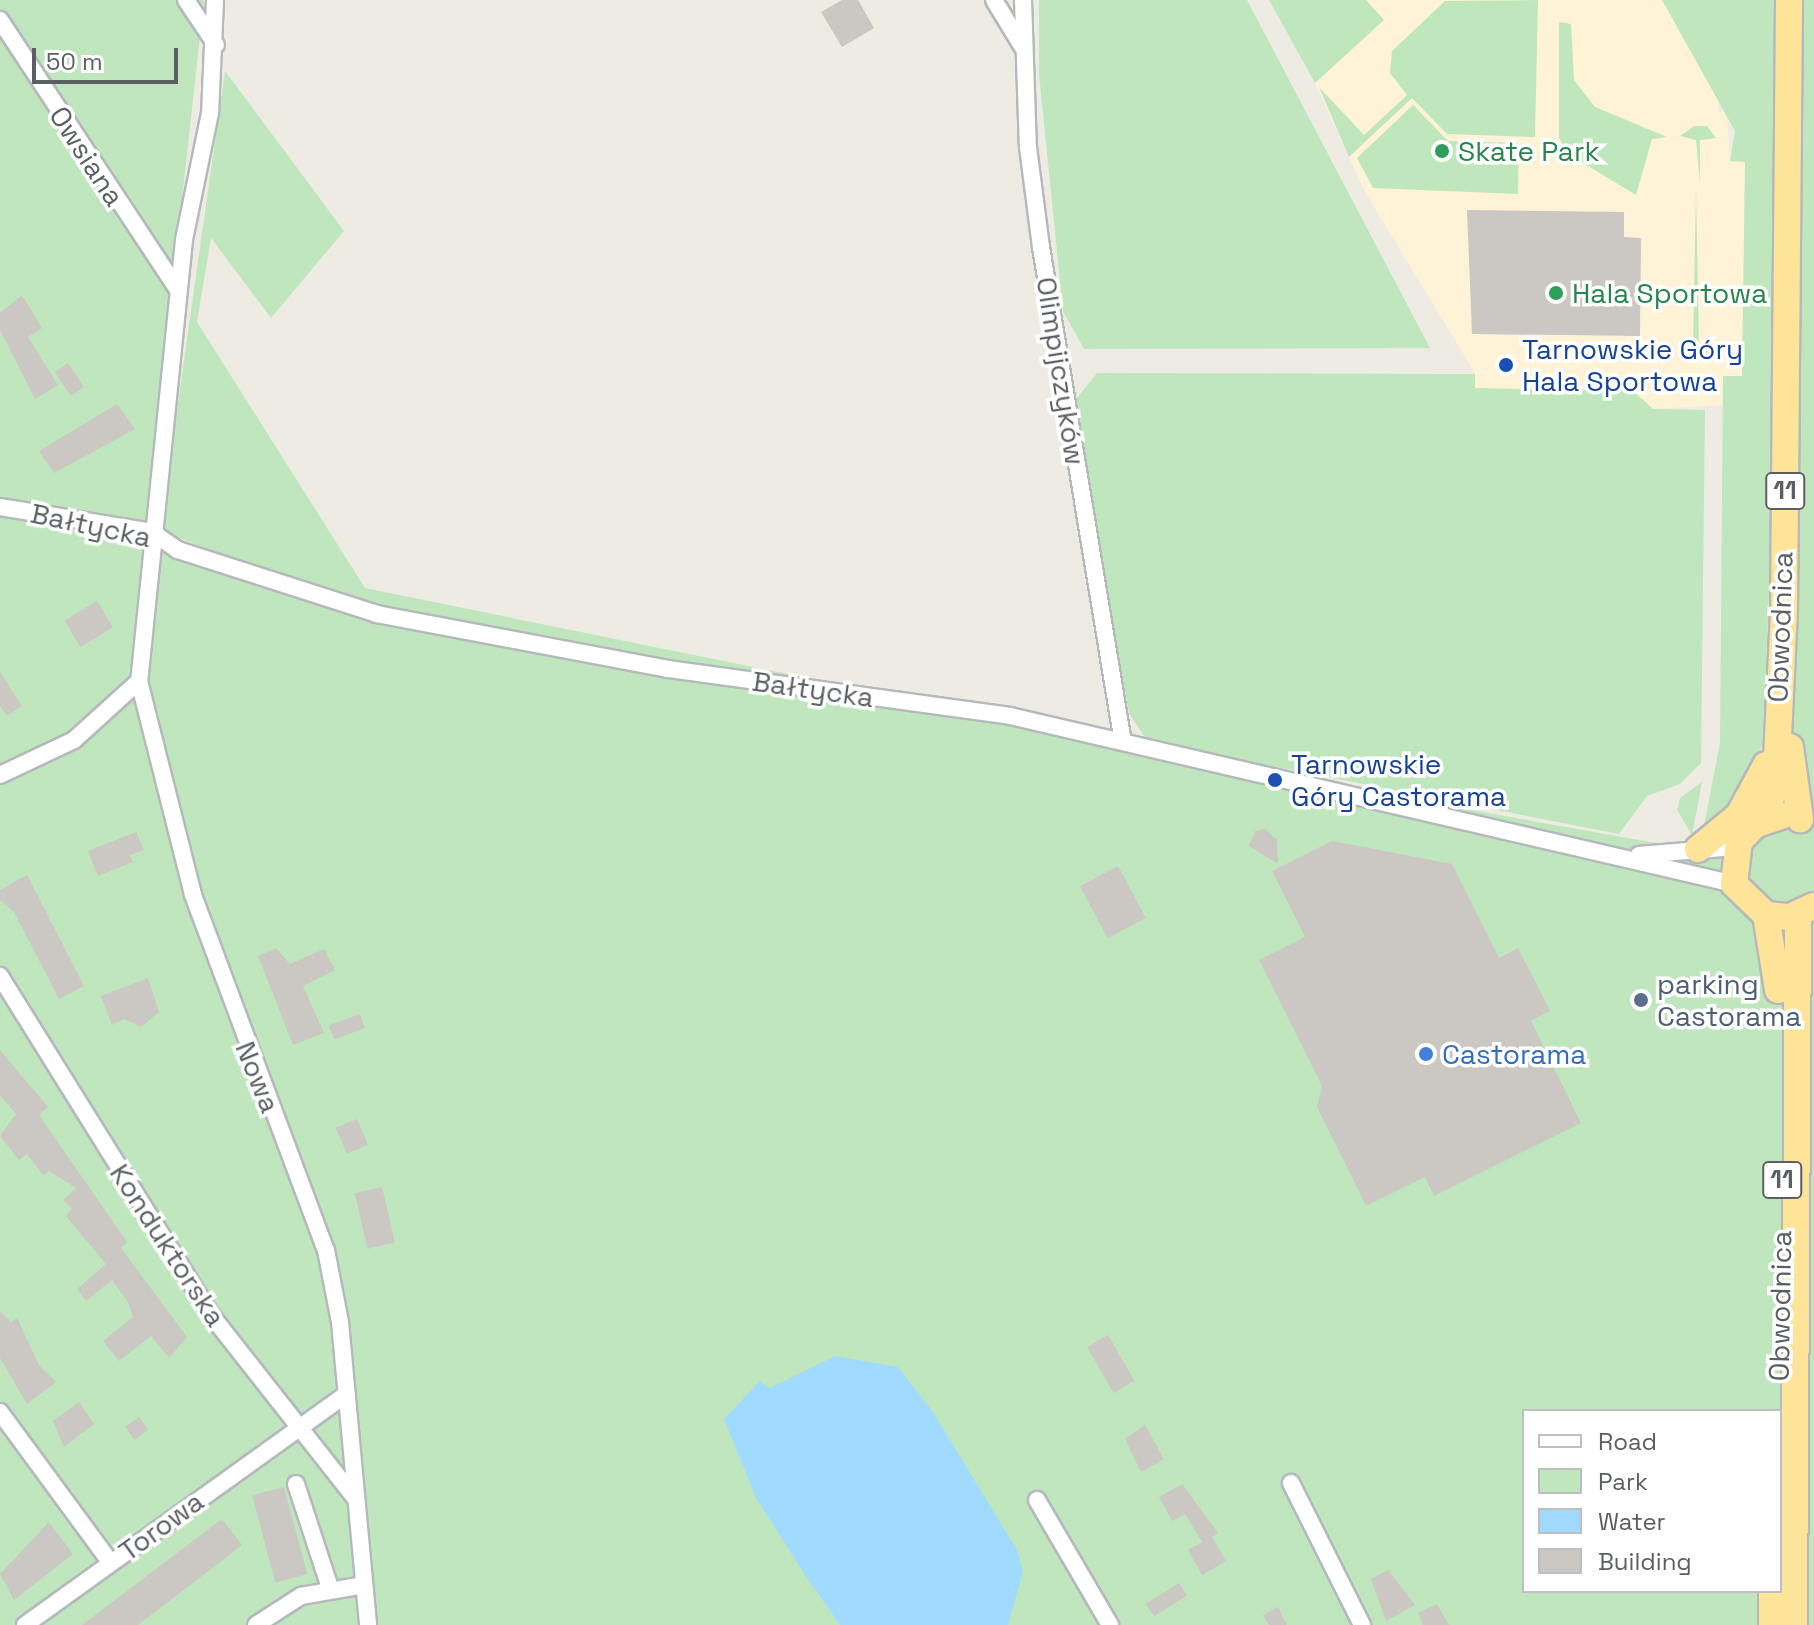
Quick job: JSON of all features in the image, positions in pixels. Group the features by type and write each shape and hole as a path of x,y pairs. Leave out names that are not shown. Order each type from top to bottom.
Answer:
{"highway":[{"name":"Obwodnica","path":"1765,819 1776,780 1775,739 1784,612 1789,0"},
{"name":"Obwodnica","path":"1799,0 1790,758 1807,823"},
{"path":"1698,849 1756,794 1775,739"},
{"path":"1806,910 1766,915 1734,884 1735,847 1765,819 1807,823"},
{"name":"Obwodnica","path":"1794,1625 1806,910"},
{"name":"Obwodnica","path":"1766,915 1783,1036 1777,1409"},
{"path":"1772,1593 1772,1625"}],"street":[{"path":"186,0 216,45"},
{"name":"Nowa","path":"215,0 216,45 178,290 139,681 193,895 326,1250 347,1394 368,1625"},
{"path":"994,0 1022,46"},
{"name":"Olimpijczyków","path":"1023,0 1022,46 1041,247 1123,740"},
{"name":"Owsiana","path":"0,20 178,290"},
{"name":"Bałtycka","path":"0,507 152,532 178,550 377,614 668,669 993,714 1123,740 1202,764 1633,855 1734,884"},
{"path":"0,775 74,740 139,681"},
{"name":"Bałtycka","path":"1633,855 1735,847"},
{"name":"Konduktorska","path":"2,984 211,1315 356,1499"},
{"name":"Torowa","path":"25,1625 297,1426 347,1394"},
{"path":"0,1412 111,1563"},
{"path":"1291,1483 1362,1625"},
{"path":"296,1484 330,1588"},
{"path":"1037,1500 1110,1625"},
{"path":"256,1625 301,1596 330,1588 364,1585"}],"shaded area":[{"path":"1366,0 1722,0 1718,112 1727,112 1730,161 1745,161 1742,376 1723,376 1723,405 1653,409 1633,391 1475,388 1475,373 1365,192 1315,83 1384,20"}],"green space":[{"path":"0,0 204,0 144,544 239,562 160,530 225,71 344,231 271,318 211,238 197,322 365,588 1342,787 1745,859 1760,837 1785,830 1784,219 1763,742 1744,796 1703,831 1720,743 1723,376 1742,376 1745,162 1730,161 1735,131 1662,0 1814,0 1814,1625 0,1625"},
{"path":"1039,0 1247,0 1430,348 1084,349 1063,311 1039,74"},
{"path":"1269,0 1366,0 1384,20 1315,83"},
{"path":"1538,0 1535,137 1447,134 1412,98 1349,157 1319,87 1364,135 1407,95 1390,73 1392,51 1445,1"},
{"path":"1559,22 1571,24 1574,80 1595,107 1667,137 1652,139 1636,195 1568,154 1559,138"},
{"name":"Skate Park","path":"1413,105 1448,141 1519,143 1518,194 1373,188 1357,158"},
{"path":"1694,126 1707,126 1716,138 1700,140 1700,183 1696,140 1680,136"},
{"path":"1696,189 1699,345 1713,346 1702,361 1684,359 1679,345 1693,345"},
{"path":"1097,373 1475,374 1475,388 1633,391 1653,409 1705,410 1701,763 1680,784 1647,796 1619,834 1148,742 1129,713 1073,403"},
{"path":"1702,782 1692,835 1677,810 1680,798"}],"water":[{"path":"835,1356 898,1367 933,1412 1017,1550 1023,1572 1008,1625 840,1625 807,1578 756,1498 724,1419 760,1381 770,1388"}],"building":[{"path":"842,0 858,0 874,28 842,47 821,12"},
{"name":"Hala Sportowa","path":"1467,210 1624,212 1624,237 1641,238 1640,336 1472,334"},
{"path":"22,295 42,328 28,337 58,385 35,399 0,330 0,313"},
{"path":"68,363 84,387 71,396 55,372"},
{"path":"117,404 135,429 54,473 39,451"},
{"path":"97,601 113,628 80,647 64,621"},
{"path":"0,672 22,706 7,716 0,706"},
{"path":"1265,829 1277,840 1278,864 1249,846 1255,831"},
{"path":"136,832 144,850 130,855 133,862 98,876 88,851"},
{"name":"Castorama","path":"1332,841 1452,864 1499,958 1518,948 1550,1011 1531,1021 1581,1123 1434,1196 1425,1177 1366,1206 1317,1107 1322,1086 1259,960 1305,937 1272,871"},
{"path":"1118,866 1146,918 1108,938 1080,886"},
{"path":"27,875 84,986 59,999 14,912 0,900 0,890"},
{"path":"276,948 290,964 324,949 335,970 303,986 324,1033 293,1045 258,956"},
{"path":"148,978 159,1012 141,1027 124,1019 112,1025 101,996"},
{"path":"360,1014 365,1028 334,1039 329,1025"},
{"path":"0,1050 48,1107 39,1115 127,1242 121,1248 187,1337 169,1358 151,1336 119,1361 103,1341 133,1317 128,1302 112,1280 86,1301 77,1289 106,1264 66,1216 72,1209 63,1200 76,1188 49,1171 43,1175 27,1154 19,1160 0,1136 16,1114 0,1095"},
{"path":"357,1119 368,1145 347,1154 336,1128"},
{"path":"382,1187 395,1243 368,1249 355,1193"},
{"path":"0,1311 11,1322 17,1318 39,1365 56,1382 27,1404 0,1358"},
{"path":"1108,1335 1134,1381 1114,1393 1087,1347"},
{"path":"79,1402 94,1424 64,1447 53,1421"},
{"path":"139,1417 148,1430 134,1440 125,1427"},
{"path":"1145,1425 1164,1459 1141,1472 1125,1439"},
{"path":"1182,1484 1218,1533 1212,1537 1226,1561 1202,1575 1188,1550 1202,1542 1185,1514 1172,1521 1159,1497"},
{"path":"284,1487 307,1574 275,1582 252,1496"},
{"path":"222,1519 242,1545 138,1625 82,1625"},
{"path":"49,1522 73,1554 14,1600 0,1574"},
{"path":"1388,1570 1415,1605 1386,1621 1371,1579"},
{"path":"1179,1583 1187,1596 1154,1616 1146,1604"},
{"path":"1437,1604 1449,1625 1423,1625 1418,1613"},
{"path":"1278,1607 1287,1625 1269,1625 1263,1615"}],"place":[{"name":"Skate Park","path":"1442,151"},
{"name":"Hala Sportowa","path":"1556,293"},
{"name":"Tarnowskie Góry Hala Sportowa","path":"1506,365"},
{"name":"Tarnowskie Góry Castorama","path":"1275,780"},
{"name":"parking Castorama","path":"1641,1000"},
{"name":"Castorama","path":"1426,1054"}]}
